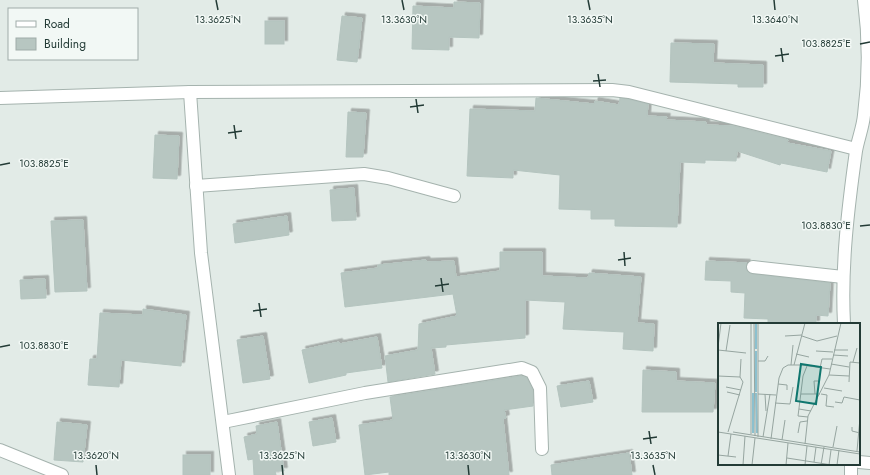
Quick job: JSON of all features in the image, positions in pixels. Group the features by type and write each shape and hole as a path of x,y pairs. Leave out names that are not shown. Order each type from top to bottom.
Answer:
{"street":[{"path":"844,323 843,278 856,149 864,117 868,78 868,32 864,0"},
{"path":"0,98 190,92 612,90 629,92 856,149"},
{"path":"190,92 201,253 229,475"},
{"path":"196,186 364,174 388,178 454,196"},
{"path":"753,267 843,278"},
{"path":"223,422 365,393 522,368 532,372 540,388 542,449"},
{"path":"0,450 40,471 62,475"},
{"path":"860,462 870,463"},
{"path":"850,465 851,475"}],"building":[{"path":"454,2 480,3 479,38 449,37 449,50 412,49 413,6 454,8"},
{"path":"342,16 362,18 357,62 337,60"},
{"path":"265,21 284,21 284,44 265,44"},
{"path":"671,43 714,44 713,63 763,65 763,87 738,87 738,84 670,82"},
{"path":"536,98 594,104 595,101 619,105 620,98 648,104 647,116 667,117 666,120 706,122 706,125 733,126 785,139 788,140 787,143 831,151 827,172 781,163 780,165 737,151 736,161 705,160 705,163 680,162 677,227 615,226 615,219 591,219 591,210 559,209 560,175 513,170 513,178 467,176 470,109 535,111"},
{"path":"348,112 366,113 363,157 346,157"},
{"path":"155,135 179,136 177,179 153,178"},
{"path":"354,188 356,220 332,221 330,190"},
{"path":"287,216 289,235 235,243 233,224"},
{"path":"83,220 87,291 55,292 51,221"},
{"path":"500,252 542,252 542,276 588,278 589,273 641,277 637,323 654,324 653,351 623,349 624,332 563,329 565,302 525,300 525,338 446,345 446,347 431,348 435,374 388,382 385,356 418,350 419,324 457,316 453,294 345,307 341,273 378,268 378,265 426,260 427,262 454,261 456,277 500,271"},
{"path":"706,261 747,263 746,270 752,274 830,283 828,316 816,315 816,323 768,323 768,319 744,318 745,293 731,292 731,281 705,280"},
{"path":"45,279 46,298 21,299 20,280"},
{"path":"143,309 186,315 181,366 121,360 119,387 88,385 90,359 97,359 100,313 143,315"},
{"path":"263,336 270,379 243,383 237,340"},
{"path":"377,337 382,368 346,373 346,375 309,383 302,350 339,342 339,344"},
{"path":"643,370 676,372 676,381 715,383 713,412 642,412"},
{"path":"521,376 527,378 533,390 533,406 504,410 506,418 503,419 509,475 389,475 389,472 365,475 359,425 393,420 390,397"},
{"path":"589,381 593,402 561,407 557,386"},
{"path":"332,418 336,442 313,446 309,422"},
{"path":"57,422 87,425 83,462 54,460"},
{"path":"277,422 284,471 275,471 276,475 254,475 253,459 248,460 244,437 257,434 256,426"},
{"path":"629,453 632,475 552,475 551,465"},
{"path":"183,455 210,455 210,475 183,475"}]}
